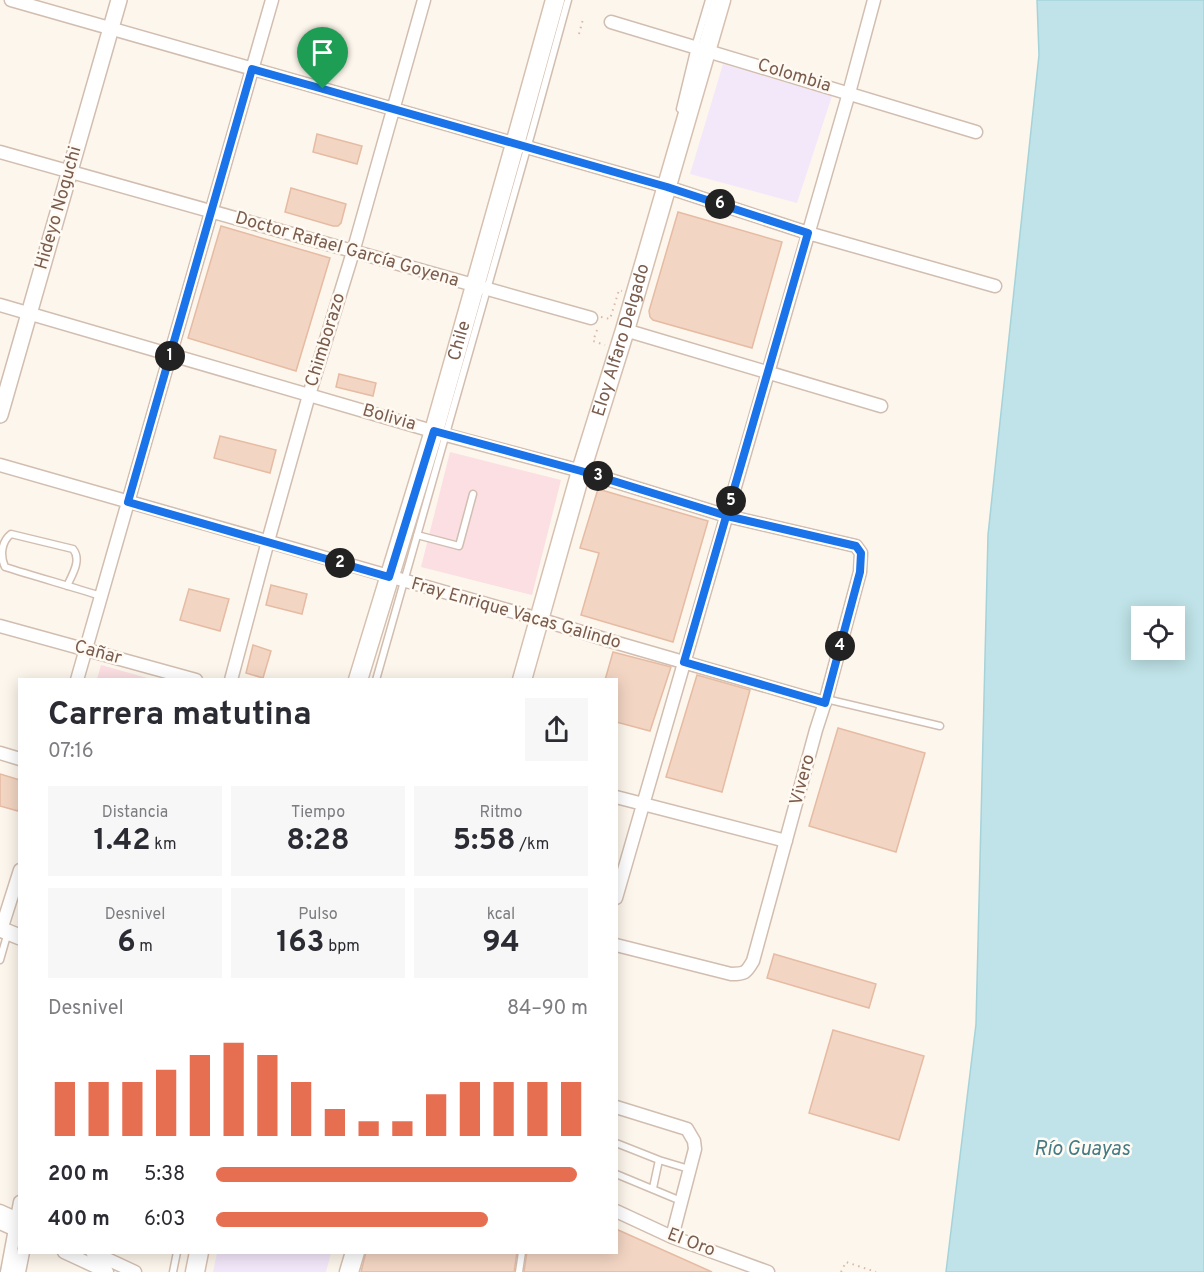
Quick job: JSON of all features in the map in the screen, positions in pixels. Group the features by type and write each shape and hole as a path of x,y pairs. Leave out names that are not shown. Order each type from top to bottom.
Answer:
{"main road":[{"name":"Chile","path":"359,678 397,579 440,433 521,146 556,0"},
{"name":"Eloy Alfaro Delgado","path":"522,678 533,617 625,330 700,48 721,0"},
{"path":"195,1272 199,1254"},
{"path":"349,1272 354,1254"}],"street":[{"path":"11,0 664,186 808,233 995,286"},
{"name":"Hideyo Noguchi","path":"0,415 119,0"},
{"path":"78,678 272,0"},
{"name":"Chimborazo","path":"232,678 267,541 353,252 424,0"},
{"path":"618,891 874,0"},
{"name":"Colombia","path":"611,22 976,132"},
{"name":"Doctor Rafael García Goyena","path":"0,152 591,318"},
{"name":"Bolivia","path":"0,305 579,471 727,516 856,546 861,553 860,572"},
{"path":"625,330 881,405"},
{"name":"Fray Enrique Vacas Galindo","path":"0,465 826,701"},
{"name":"Vivero","path":"618,946 731,974 742,974 748,970 753,961 860,572"},
{"name":"Cañar","path":"0,626 189,678"},
{"path":"0,753 18,758"},
{"path":"618,798 786,841"},
{"path":"7,932 18,880"},
{"path":"618,1108 687,1129 694,1141 695,1149 672,1237"},
{"path":"0,1211 17,1225"},
{"name":"El Oro","path":"618,1212 672,1237 768,1272"},
{"path":"0,1223 17,1225"},
{"path":"7,1272 17,1225"},
{"path":"19,1272 23,1254"},
{"path":"68,1254 107,1272"},
{"path":"96,1254 135,1272"}],"lane":[{"name":"Eloy Alfaro Delgado","path":"678,116 700,48 709,0"},
{"name":"Eloy Alfaro Delgado","path":"545,572 579,471 613,347 664,186 673,139"},
{"name":"Chile","path":"376,678 397,579 417,535 440,433"},
{"path":"417,535 459,546 472,494"},
{"path":"67,586 77,561 77,553 74,549 11,534 7,536 2,555 5,567 67,586 101,596"},
{"path":"826,701 940,726"},
{"path":"0,960 7,932"},
{"path":"618,1144 689,1169"},
{"path":"653,1188 659,1160"},
{"path":"618,1175 681,1201"},
{"path":"173,1272 177,1254"},
{"path":"519,1272 522,1254"}],"path":[{"path":"579,34 583,19"},
{"path":"613,347 593,341 601,316 610,319 619,290 630,294"},
{"path":"842,1272 846,1262 876,1272"}],"shaded area":[{"path":"723,64 832,96 797,203 690,174"},
{"path":"450,452 561,480 532,595 421,567"},
{"path":"101,665 147,678 97,678"},
{"path":"217,1254 331,1254 326,1272 213,1272"}],"water":[{"name":"Río Guayas","path":"1037,0 1204,0 1204,1272 946,1272 976,1024 988,535 1039,55"}],"building":[{"path":"317,134 362,146 357,164 313,152"},
{"path":"291,188 346,204 341,223 333,226 285,212"},
{"path":"678,212 782,242 752,348 653,320 650,317 649,311"},
{"path":"221,226 330,258 296,371 188,338"},
{"path":"339,374 376,383 373,396 336,387"},
{"path":"220,436 276,450 270,473 214,458"},
{"path":"598,489 708,521 673,642 581,615 599,553 580,548"},
{"path":"271,585 307,594 302,614 266,605"},
{"path":"189,589 229,599 220,631 180,620"},
{"path":"253,645 271,651 263,678 246,673"},
{"path":"613,652 671,667 650,731 618,723 618,678 606,678"},
{"path":"697,675 750,690 722,792 666,777"},
{"path":"838,728 925,753 896,852 809,826"},
{"path":"0,774 18,779 18,811 0,806"},
{"path":"774,954 876,984 869,1008 767,978"},
{"path":"833,1030 924,1056 899,1140 809,1113"},
{"path":"618,1230 712,1272 524,1272 527,1254 618,1254"},
{"path":"366,1254 517,1254 514,1272 361,1272"}],"route":[{"path":"323,89 252,69 128,502 389,577 434,431 581,471 727,516 856,546 861,553 860,572 825,703 684,662 727,516 808,233 667,187 323,89"}]}
